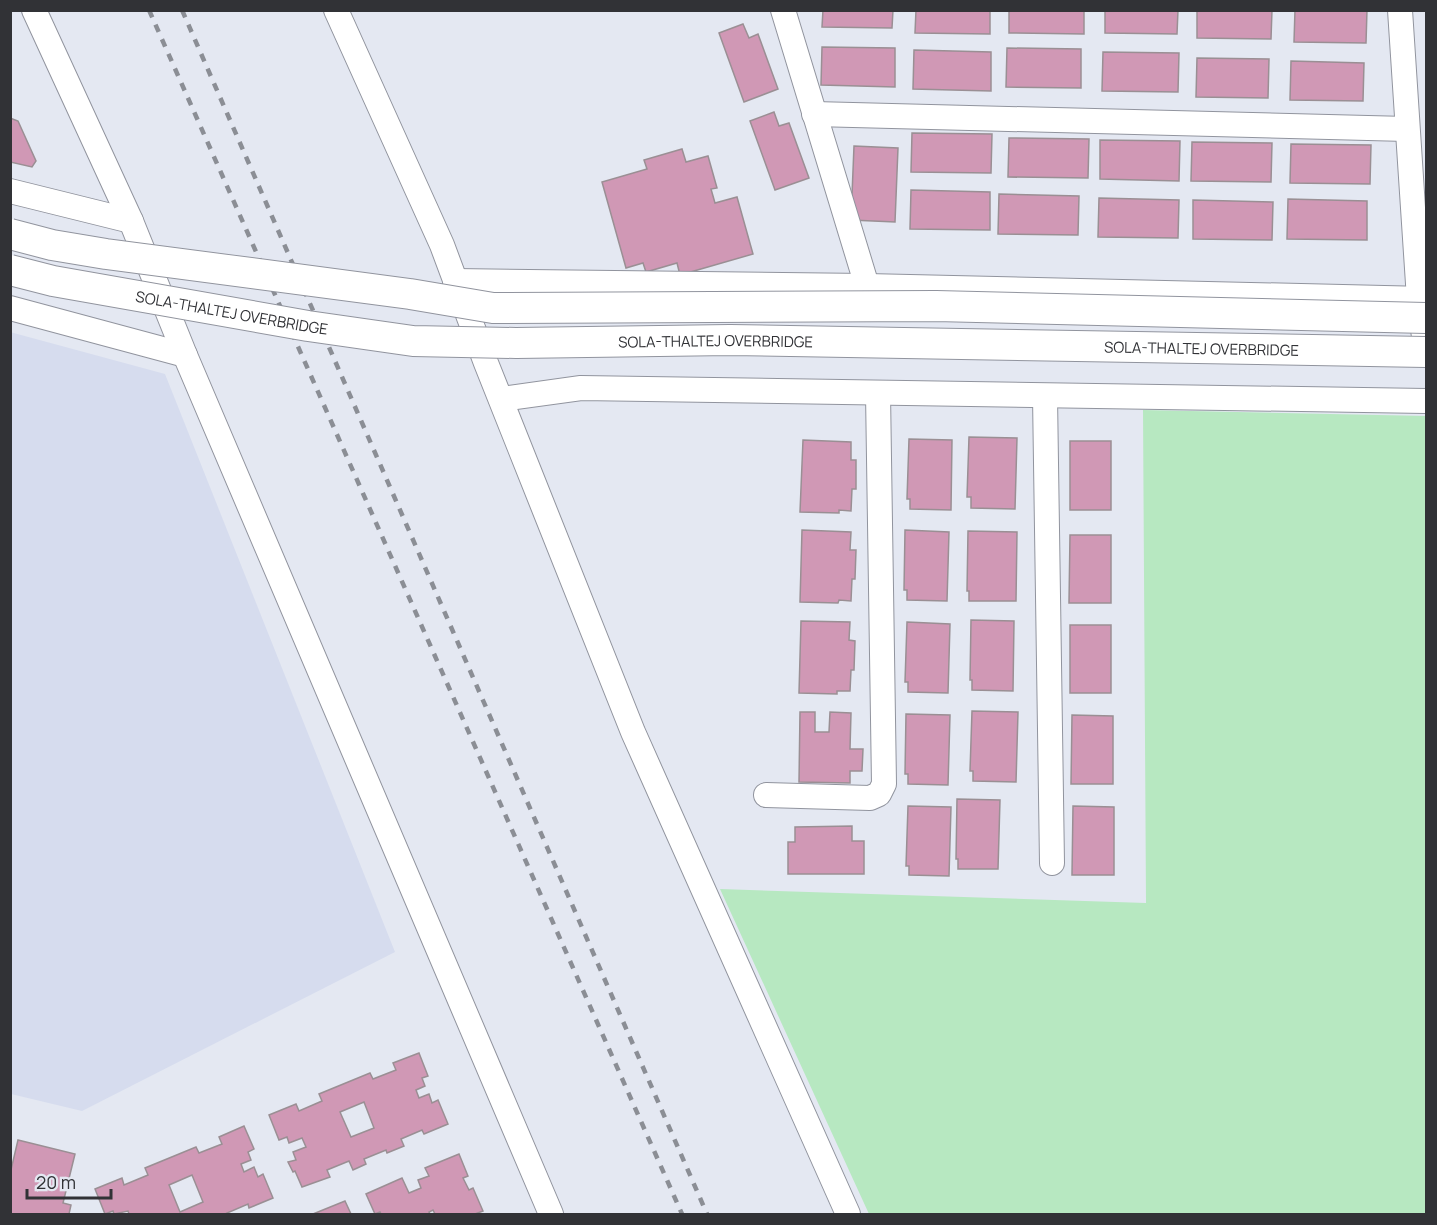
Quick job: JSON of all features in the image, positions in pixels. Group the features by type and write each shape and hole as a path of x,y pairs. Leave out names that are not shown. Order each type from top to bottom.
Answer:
{"street":[{"path":"34,10 131,221 185,355 551,1215"},
{"path":"336,10 442,245 633,732 848,1215"},
{"path":"783,10 867,286"},
{"path":"1400,10 1407,129 1424,305 1426,352"},
{"path":"814,114 1407,129"},
{"path":"10,191 131,221"},
{"path":"10,234 52,245 106,254 410,294 493,308 1424,305"},
{"name":"SOLA-THALTEJ OVERBRIDGE","path":"10,270 53,281 273,320 413,341 516,343 730,340 1426,352"},
{"path":"455,280 867,286 1424,305"},
{"path":"10,308 185,355"},
{"path":"501,399 581,388 1426,401"},
{"path":"766,795 870,798 879,794 884,784 878,393"},
{"path":"1045,396 1052,863"}],"shaded area":[{"path":"10,332 165,374 395,952 82,1111 11,1094"}],"green space":[{"path":"1143,410 1426,416 1426,1214 869,1214 720,889 1146,903"}],"building":[{"path":"823,10 893,10 892,28 822,27"},
{"path":"916,10 990,10 990,34 915,33"},
{"path":"1009,10 1084,10 1084,34 1009,33"},
{"path":"1105,10 1178,10 1177,34 1105,33"},
{"path":"1197,10 1272,10 1271,39 1197,38"},
{"path":"1295,10 1367,10 1366,43 1294,42"},
{"path":"743,24 749,38 758,34 778,89 744,102 719,33"},
{"path":"822,47 895,48 895,87 821,85"},
{"path":"1007,48 1081,49 1081,88 1006,87"},
{"path":"914,50 991,52 991,91 913,89"},
{"path":"1103,52 1179,53 1178,92 1102,91"},
{"path":"1197,58 1269,59 1268,98 1196,97"},
{"path":"1291,61 1364,63 1363,101 1290,100"},
{"path":"774,112 779,126 789,123 809,178 775,190 750,121"},
{"path":"10,118 18,121 36,161 32,167 10,162"},
{"path":"912,133 992,134 991,173 911,172"},
{"path":"1009,138 1089,139 1088,178 1008,177"},
{"path":"1100,140 1180,141 1179,181 1100,179"},
{"path":"1192,142 1272,143 1271,182 1191,181"},
{"path":"1291,144 1371,145 1370,184 1290,183"},
{"path":"854,146 898,148 895,222 851,220"},
{"path":"682,149 686,162 708,156 717,188 711,189 715,203 737,197 753,254 680,275 677,263 646,272 643,263 626,268 602,182 647,169 644,160"},
{"path":"911,190 990,192 990,230 910,229"},
{"path":"999,194 1079,196 1078,235 998,234"},
{"path":"1099,198 1179,200 1178,238 1098,237"},
{"path":"1288,199 1367,201 1367,240 1287,239"},
{"path":"1193,200 1273,202 1272,240 1193,239"},
{"path":"969,437 1017,438 1015,509 971,508 971,497 967,497"},
{"path":"909,439 952,440 951,510 910,509 910,499 907,499"},
{"path":"803,440 851,442 851,460 856,460 856,489 852,489 851,511 800,512"},
{"path":"1070,441 1111,441 1111,510 1070,510"},
{"path":"802,530 851,532 850,550 856,550 855,579 852,579 851,601 800,602"},
{"path":"905,530 949,532 947,601 907,600 907,590 904,590"},
{"path":"968,531 1017,532 1016,601 969,601 969,591 967,591"},
{"path":"1070,535 1111,535 1111,603 1069,603"},
{"path":"971,620 1014,621 1013,691 972,690 972,680 970,680"},
{"path":"801,621 850,622 849,640 855,641 854,670 851,670 850,691 837,691 837,694 799,693"},
{"path":"907,622 950,624 948,693 908,692 908,682 905,682"},
{"path":"1070,625 1111,625 1111,693 1070,693"},
{"path":"972,711 1018,712 1016,782 973,781 973,771 970,771"},
{"path":"800,712 815,712 815,732 829,732 830,712 851,713 850,749 863,749 862,771 850,771 850,783 799,782"},
{"path":"906,714 950,715 948,785 908,784 908,774 905,774"},
{"path":"1072,715 1113,716 1113,784 1071,784"},
{"path":"957,799 1000,800 998,869 958,869 958,859 956,859"},
{"path":"908,806 951,807 949,876 909,875 909,866 906,866"},
{"path":"1073,806 1114,807 1114,875 1072,875"},
{"path":"852,826 852,841 864,841 864,874 788,874 788,842 795,842 795,827"},
{"path":"419,1053 428,1076 422,1078 425,1086 416,1090 419,1098 429,1094 432,1103 438,1100 448,1124 424,1134 422,1130 401,1139 404,1146 364,1159 366,1164 353,1170 349,1161 327,1170 330,1177 302,1187 288,1162 296,1160 293,1152 306,1147 302,1138 289,1143 287,1137 279,1140 269,1115 296,1104 299,1111 322,1101 319,1094 370,1073 373,1079 396,1070 393,1063","holes":["364,1102 374,1128 351,1137 340,1112"]},
{"path":"244,1126 254,1149 248,1152 251,1160 241,1164 244,1172 254,1167 258,1177 263,1174 273,1198 249,1208 248,1204 228,1214 129,1214 128,1211 114,1214 113,1211 105,1214 95,1189 122,1178 124,1185 148,1175 145,1168 196,1147 199,1153 222,1144 219,1137","holes":["192,1175 203,1202 180,1212 169,1185"]},
{"path":"18,1140 75,1154 63,1203 71,1205 69,1214 10,1214 10,1174"},
{"path":"459,1154 468,1176 463,1178 469,1190 473,1188 483,1211 475,1214 435,1214 433,1210 429,1212 430,1214 381,1214 380,1212 375,1214 366,1194 402,1178 409,1193 421,1188 418,1180 429,1176 425,1168"},
{"path":"345,1201 351,1214 313,1214"}],"railway":[{"path":"149,10 682,1214"},
{"path":"182,10 707,1214"}]}
